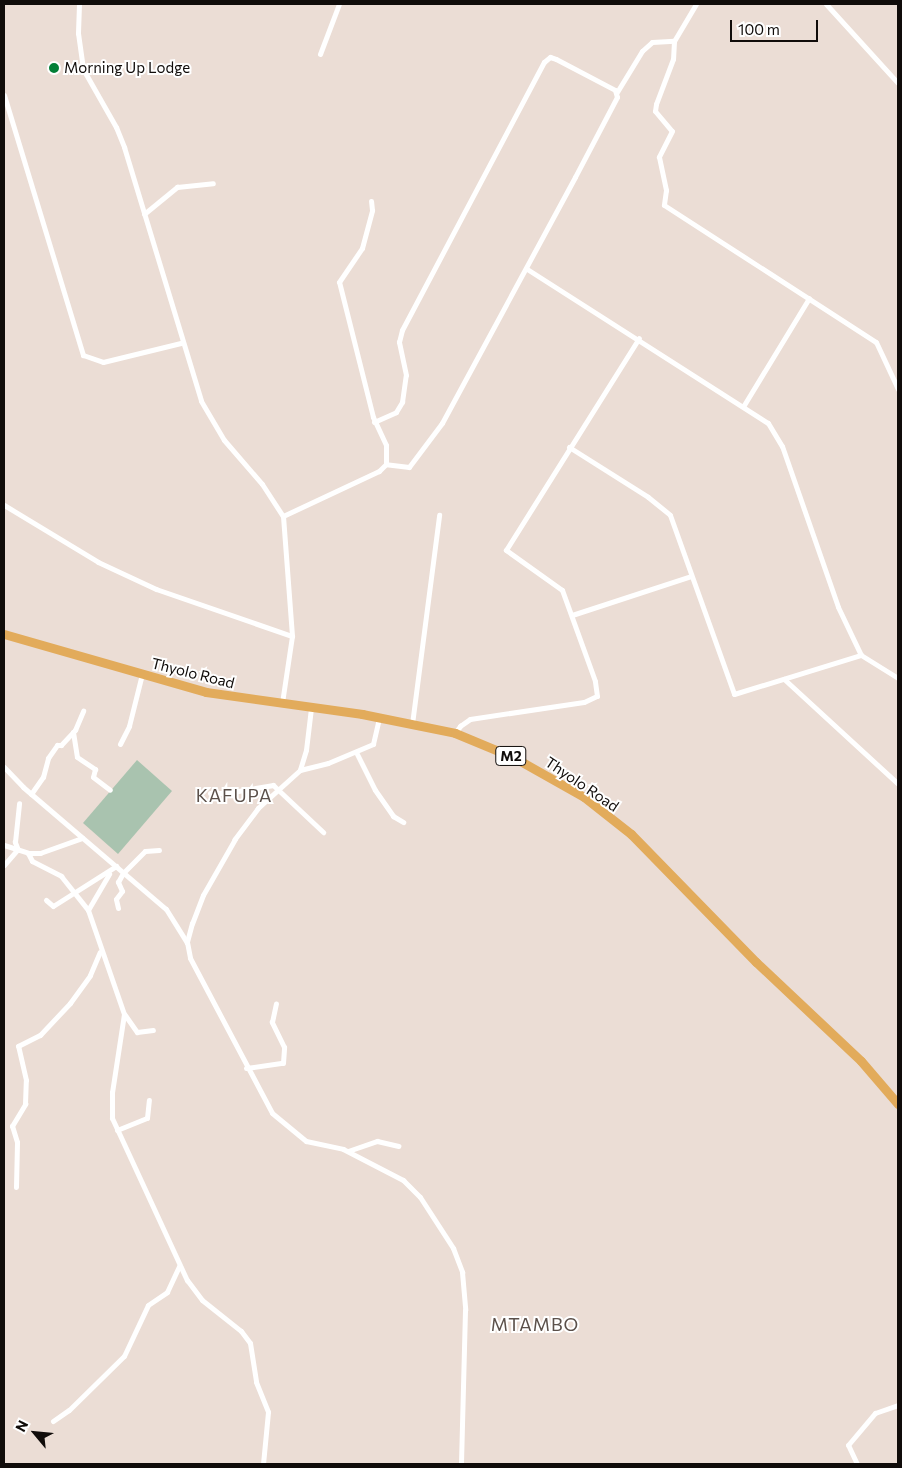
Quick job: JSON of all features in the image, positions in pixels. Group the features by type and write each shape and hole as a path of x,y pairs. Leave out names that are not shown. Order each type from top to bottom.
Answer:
{"highway":[{"name":"Thyolo Road","path":"4,634 206,692 379,718 456,733 535,768 584,798 631,834 756,962 861,1061 898,1104"}],"street":[{"path":"79,4 78,33 83,70 116,127 144,214 181,343 211,420 262,484 283,516 292,636 282,704"},
{"path":"320,54 339,4"},
{"path":"696,4 674,41 673,59 655,111 672,131 659,157 666,190 664,205 876,342 898,386"},
{"path":"826,4 898,83"},
{"path":"386,464 409,467 442,423 527,269 617,92 642,51 652,42 674,41"},
{"path":"374,422 396,412 402,402 406,375 399,342 402,330 544,62 550,57 556,59 617,92"},
{"path":"4,95 84,355 103,362 181,343"},
{"path":"144,214 177,187 212,183"},
{"path":"283,516 379,472 386,464 386,445 374,422 339,282 362,248 372,210 371,201"},
{"path":"527,269 639,338 761,417 778,437 838,607 861,655 898,678"},
{"path":"744,405 809,298"},
{"path":"456,733 460,726 470,720 584,702 596,696 595,681 572,615 559,587 506,550 639,338"},
{"path":"570,447 648,497 670,515 734,694 861,655"},
{"path":"4,505 98,562 156,589 292,636"},
{"path":"412,724 439,515"},
{"path":"572,615 691,576"},
{"path":"120,744 129,726 142,674"},
{"path":"784,680 898,784"},
{"path":"300,770 311,708"},
{"path":"31,794 43,777 48,758 57,745 61,745 73,732 83,711"},
{"path":"187,942 197,909 222,862 247,822 277,788 300,770 356,752 375,742 379,718"},
{"path":"73,732 77,757 95,769 93,777 110,790"},
{"path":"356,752 375,790 393,816 403,822"},
{"path":"4,767 31,794 166,909 187,942 190,958 265,1104 280,1121 306,1141 348,1151 412,1188 436,1220 458,1260 465,1310 461,1464"},
{"path":"210,793 227,793 270,784 277,788 323,832"},
{"path":"18,803 15,842 18,850"},
{"path":"4,845 28,853 54,850 82,838"},
{"path":"4,864 18,850"},
{"path":"118,908 116,899 122,891 118,882 123,873 146,851 159,850"},
{"path":"28,853 32,860 61,876 88,910 100,952 124,1014 137,1032 152,1030"},
{"path":"88,910 109,874 116,866"},
{"path":"46,900 53,906 109,874"},
{"path":"16,1187 17,1142 12,1126 26,1104 26,1080 18,1046 40,1035 70,1004 90,975 100,952"},
{"path":"246,1068 283,1063 284,1047 272,1022 276,1003"},
{"path":"124,1014 112,1092 112,1118 160,1218 179,1266 197,1296 241,1331 250,1343 256,1382 268,1412 263,1464"},
{"path":"117,1130 146,1118 149,1100"},
{"path":"348,1151 376,1141 398,1146"},
{"path":"53,1421 69,1410 124,1356 148,1304 167,1292 179,1266"},
{"path":"857,1464 848,1445 875,1413 898,1405"}],"green space":[{"path":"137,760 172,791 118,854 83,823"}],"place":[{"name":"Morning Up Lodge","path":"54,68"}],"district":[{"name":"KAFUPA","path":"234,795"},
{"name":"MTAMBO","path":"535,1324"}]}
